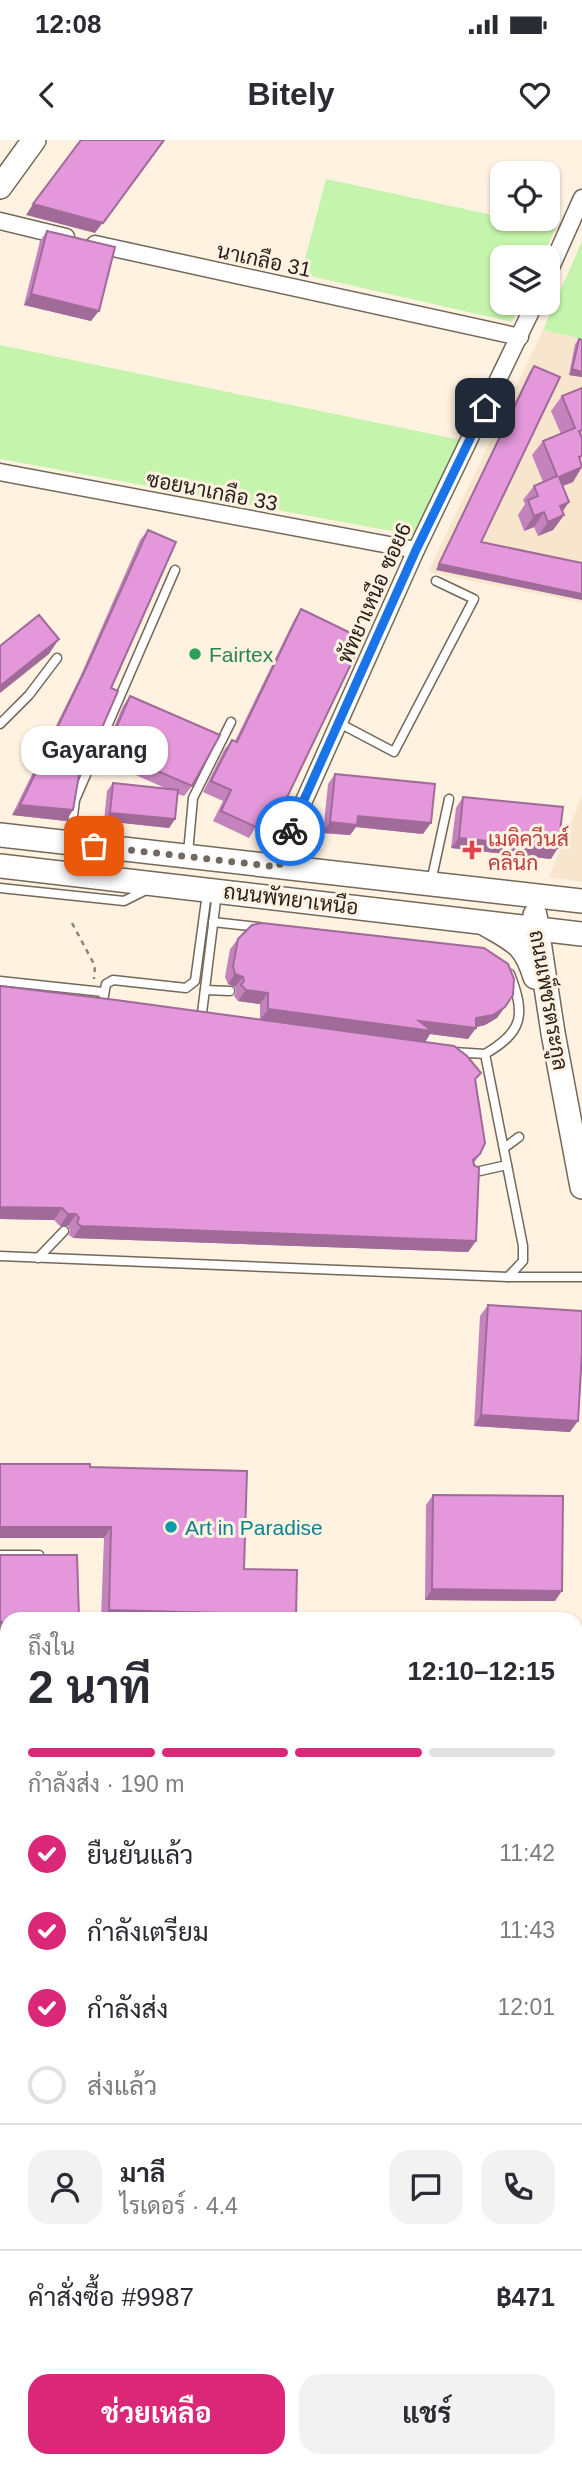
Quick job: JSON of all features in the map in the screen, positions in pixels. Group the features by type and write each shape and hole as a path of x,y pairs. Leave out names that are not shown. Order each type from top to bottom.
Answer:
{"main road":[{"path":"3,178 34,140"},
{"name":"ถนนพัทยาเหนือ","path":"0,835 582,901"},
{"name":"ถนนพัทยาเหนือ","path":"0,866 582,934"},
{"name":"ถนนเพ็ชรตระกูล","path":"531,895 553,1033 581,1174"},
{"path":"479,920 514,941 529,956 553,1033"}],"street":[{"path":"560,247 582,198"},
{"name":"นาเกลือ 31","path":"0,221 158,259 520,337"},
{"name":"พัทยาเหนือ ซอย6","path":"279,867 286,841 416,550 530,315"},
{"name":"ซอยนาเกลือ 33","path":"0,472 416,550"}],"lane":[{"path":"70,843 75,800 175,570"},
{"path":"339,723 394,752 474,599 436,581"},
{"path":"0,724 29,695 57,658"},
{"path":"188,856 192,798 231,722"},
{"path":"431,884 449,799"},
{"path":"0,888 124,901 157,884"},
{"path":"194,1018 202,1013 214,922 212,890"},
{"path":"125,1009 112,1007 103,1001 106,984 113,980 186,988 195,981 212,890"},
{"path":"214,922 267,928"},
{"path":"438,1050 485,1054 508,1041 519,1021 516,990 506,965"},
{"path":"0,981 103,992"},
{"path":"205,990 230,991"},
{"path":"180,1016 207,1019"},
{"path":"485,1054 523,1246 523,1261 508,1277"},
{"path":"504,1148 519,1137"},
{"path":"471,1173 508,1165"},
{"path":"38,1258 64,1231"},
{"path":"0,1256 508,1277 582,1277"},
{"path":"0,1555 51,1555"}],"path":[{"path":"72,923 95,966 94,988"}],"shaded area":[{"path":"543,330 582,339 582,603 428,572"},
{"path":"582,796 582,882 549,877"}],"green space":[{"path":"326,179 490,214 490,231 555,231 548,245 490,245 490,315 515,315 512,322 301,274"},
{"path":"582,241 582,339 543,330 550,315 560,315 560,291"},
{"path":"0,345 461,440 413,535 0,459"}],"building":[{"path":"81,140 164,140 103,223 33,204"},
{"path":"47,231 115,247 99,311 31,294"},
{"path":"579,339 582,340 582,372 572,369"},
{"path":"534,366 560,377 481,542 582,563 582,594 439,564"},
{"path":"582,388 582,430 579,431 582,438 582,456 579,457 582,467 559,477 569,502 560,506 564,515 548,522 544,512 534,516 528,500 538,496 534,486 557,476 543,441 575,428 562,396"},
{"path":"148,530 176,542 111,688 118,691 83,770 80,769 73,810 20,805 87,666"},
{"path":"301,609 363,639 279,814 266,808 256,827 221,811 231,790 211,781 232,740 237,742"},
{"path":"39,615 59,639 0,686 0,646"},
{"path":"130,696 220,735 192,786 107,749"},
{"path":"335,774 435,784 431,823 358,816 357,825 330,822"},
{"path":"113,783 178,790 175,819 110,813"},
{"path":"463,797 563,807 558,848 459,838"},
{"path":"262,923 484,948 508,964 514,979 513,995 505,1007 493,1015 476,1018 476,1028 419,1021 432,1031 268,1009 268,993 246,990 241,985 243,977 235,974 233,966 238,939 252,925"},
{"path":"0,986 454,1046 467,1056 481,1073 475,1079 485,1143 480,1154 473,1160 474,1165 479,1168 476,1241 81,1226 77,1223 79,1218 76,1214 68,1214 62,1208 0,1207"},
{"path":"488,1305 582,1311 578,1421 481,1415"},
{"name":"Art in Paradise","path":"0,1464 90,1464 90,1467 247,1471 244,1569 297,1570 296,1612 109,1610 111,1527 0,1527"},
{"path":"433,1495 563,1496 562,1591 432,1589"},
{"path":"0,1555 77,1555 79,1612 0,1612"}],"way so far":[{"path":"94,846 279,867 290,831"}],"place":[{"name":"Fairtex","path":"195,654"},
{"name":"Gayarang","path":"94,846"},
{"name":"เมดิควีนส์ คลินิก","path":"472,850"},
{"name":"Art in Paradise","path":"171,1527"}],"route":[{"path":"290,831 416,550 485,408"}]}
